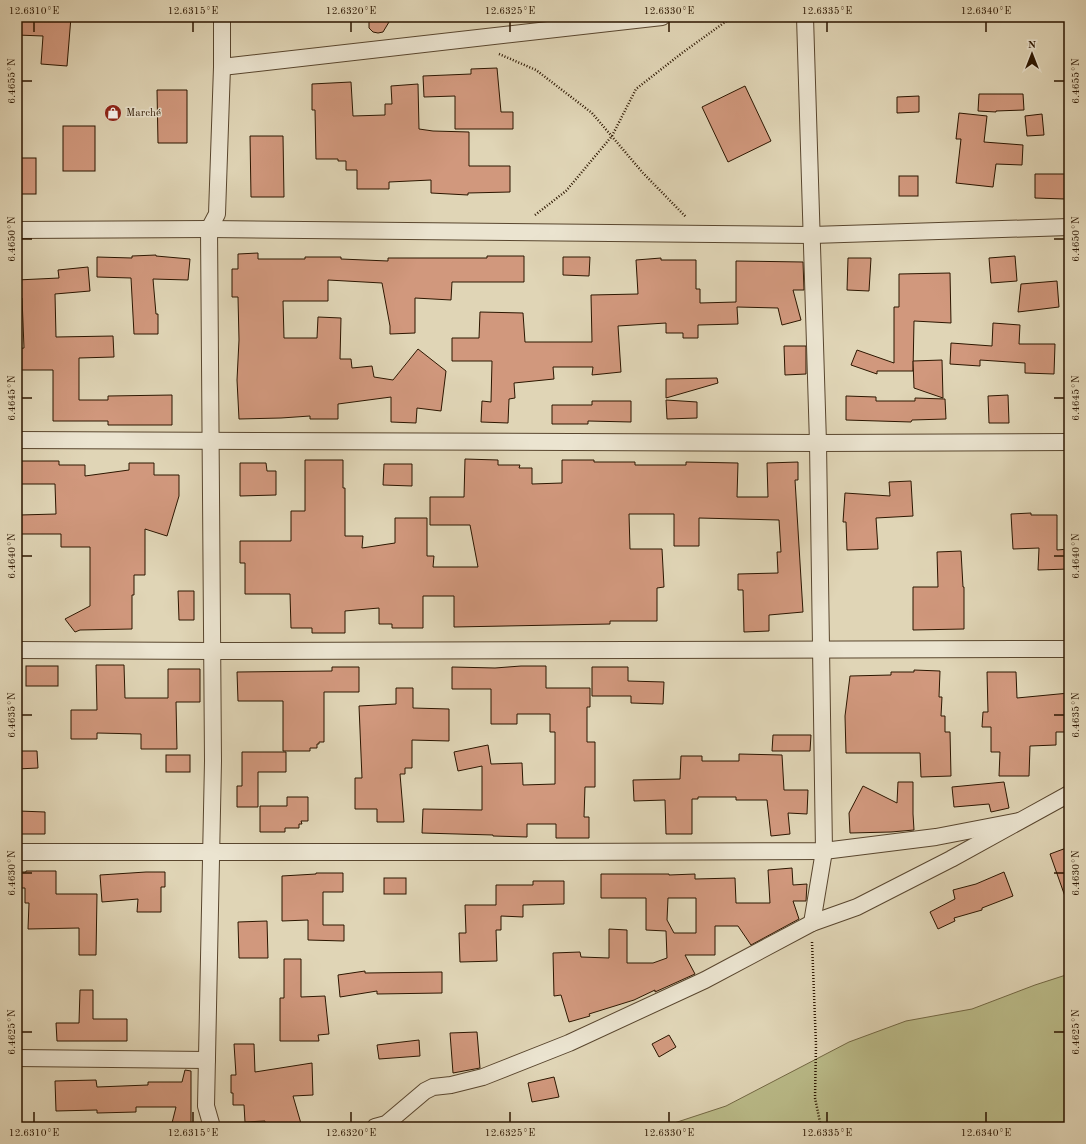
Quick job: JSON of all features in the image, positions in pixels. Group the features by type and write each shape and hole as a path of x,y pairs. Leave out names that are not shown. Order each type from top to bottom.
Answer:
{"street":[{"path":"212,1127 206,1106 213,761 209,229 217,214 222,67 222,17"},
{"path":"222,67 662,17"},
{"path":"805,17 818,443 824,851 812,924"},
{"path":"17,230 209,229 812,235 1069,227"},
{"path":"17,440 211,442 1069,442"},
{"path":"17,650 1069,649"},
{"path":"375,1127 386,1124 425,1091 433,1087 451,1085 483,1077 569,1043 705,980 812,924 857,907 951,859 1069,794"},
{"path":"17,852 824,851 936,837 1019,821"},
{"path":"17,1058 207,1060"}],"path":[{"path":"512,232 566,190 612,136 636,89 732,17"},
{"path":"492,51 536,70 592,113 643,173 704,234"},
{"path":"812,924 816,1045 815,1098 821,1127"}],"green space":[{"path":"1069,974 1069,1127 662,1127 726,1106 849,1042 906,1021 972,1009"}],"building":[{"path":"17,17 71,17 67,66 41,64 43,36 17,35"},
{"path":"369,17 392,17 383,32 378,33 373,32 369,28"},
{"path":"497,68 501,112 513,112 513,129 455,129 455,96 424,97 423,76 471,74 471,69"},
{"path":"351,82 353,116 385,115 385,104 392,104 391,86 418,84 419,129 469,132 469,166 510,166 510,192 468,193 468,195 431,193 431,180 389,182 389,189 357,189 357,170 346,170 346,161 338,161 338,159 316,159 315,110 312,110 312,84"},
{"path":"745,86 771,141 728,162 702,107"},
{"path":"157,90 187,90 187,143 158,143"},
{"path":"979,94 1023,94 1024,110 996,112 978,111"},
{"path":"919,96 919,112 897,113 897,97"},
{"path":"959,113 987,116 984,142 1023,145 1022,165 996,164 993,187 956,183 961,139 956,139"},
{"path":"1042,114 1044,135 1027,136 1025,116"},
{"path":"63,126 95,126 95,171 63,171"},
{"path":"250,136 283,136 284,197 251,197"},
{"path":"17,158 36,158 36,194 17,194"},
{"path":"1035,174 1065,174 1065,199 1035,198"},
{"path":"899,176 918,176 918,196 899,196"},
{"path":"258,253 258,259 341,257 341,259 388,261 388,258 487,258 487,256 524,256 524,282 452,282 451,300 415,298 415,333 390,334 390,326 382,283 328,280 328,301 283,301 284,338 317,338 318,317 341,318 340,359 351,359 352,368 372,366 374,377 393,380 418,349 446,371 441,411 417,408 416,423 391,422 391,397 338,404 338,419 310,419 310,416 239,419 237,380 239,340 238,297 232,297 232,269 238,269 238,254"},
{"path":"156,255 190,259 188,280 153,279 156,314 158,314 158,334 134,334 131,278 97,277 97,257 132,258 132,256"},
{"path":"1015,256 1017,281 991,283 989,258"},
{"path":"563,257 590,257 589,276 563,275"},
{"path":"661,258 661,260 696,260 696,289 700,289 700,303 736,302 736,261 803,262 804,290 793,290 801,320 782,325 778,308 737,307 738,324 698,325 698,338 683,338 683,333 666,333 666,323 618,326 621,372 592,375 593,367 553,367 554,379 514,383 515,398 509,399 508,423 481,422 482,401 491,402 492,361 452,361 452,338 479,338 480,312 523,313 525,342 592,342 591,295 638,294 636,260"},
{"path":"848,258 871,258 869,291 847,290"},
{"path":"88,267 90,291 55,294 56,337 113,336 114,357 79,358 79,400 108,400 108,396 172,395 172,425 108,425 108,421 53,421 53,370 17,370 17,349 24,348 22,298 17,298 17,280 59,278 58,270"},
{"path":"950,273 951,323 914,321 913,371 877,371 877,374 851,365 857,350 894,363 894,307 899,307 899,274"},
{"path":"1057,281 1059,307 1018,312 1021,284"},
{"path":"993,323 1020,325 1019,344 1055,344 1054,374 1025,373 1025,363 980,360 980,366 950,364 951,343 992,346"},
{"path":"784,346 806,346 806,374 785,375"},
{"path":"942,360 943,398 914,388 913,361"},
{"path":"717,378 718,383 666,398 666,379"},
{"path":"1008,395 1009,423 989,423 988,396"},
{"path":"846,396 876,397 876,401 915,401 915,398 945,399 946,419 912,420 911,422 846,420"},
{"path":"666,400 697,402 697,418 667,419"},
{"path":"592,401 631,401 631,422 588,421 588,424 552,424 552,405 592,405"},
{"path":"465,459 498,460 498,465 520,465 519,468 532,468 532,484 562,483 562,460 635,462 635,465 686,465 686,462 738,463 737,497 768,497 767,463 798,462 798,480 795,480 803,612 769,615 769,631 744,632 743,590 738,590 738,574 778,573 777,552 781,552 779,520 699,518 699,546 674,546 674,514 629,514 630,549 662,549 664,587 657,588 657,621 610,621 610,624 454,627 454,596 423,596 423,628 392,628 392,624 379,624 379,608 345,611 345,633 312,633 312,628 291,628 290,594 245,594 245,563 240,563 240,541 291,541 291,511 305,511 305,460 343,460 343,488 345,488 345,536 363,536 362,548 395,543 395,518 427,518 427,556 434,556 433,567 478,567 470,525 430,525 430,497 464,497"},
{"path":"17,461 59,461 59,465 85,465 85,476 129,470 129,463 154,463 154,475 179,475 179,496 167,536 145,529 145,575 134,575 134,595 132,595 132,629 80,630 75,632 65,619 90,606 90,547 61,547 61,534 20,534 20,515 56,514 55,484 17,484"},
{"path":"240,463 266,463 267,471 276,471 276,495 240,496"},
{"path":"384,464 412,464 412,486 383,485"},
{"path":"911,481 913,516 876,518 878,549 847,550 846,522 843,522 845,493 890,496 889,482"},
{"path":"1031,513 1031,515 1057,515 1057,550 1069,549 1069,569 1038,570 1039,548 1013,549 1011,514"},
{"path":"961,551 964,587 964,629 913,630 913,587 938,587 937,552"},
{"path":"178,591 194,591 194,620 179,620"},
{"path":"96,665 124,665 125,698 168,698 168,669 200,669 200,702 176,702 177,749 141,749 141,734 97,733 97,739 71,739 71,710 97,710"},
{"path":"26,666 58,666 58,686 26,686"},
{"path":"546,666 546,688 590,688 590,707 587,707 587,742 595,742 595,787 585,787 584,817 589,817 589,838 556,838 556,824 527,824 527,837 422,833 423,809 482,810 482,766 458,771 454,752 488,745 491,764 522,763 523,785 555,784 555,732 550,732 550,714 517,714 517,724 491,724 491,689 452,689 452,667 495,668"},
{"path":"332,667 359,667 359,692 324,692 324,742 319,742 319,744 317,744 317,748 310,748 310,751 283,751 283,701 238,701 237,672 332,671"},
{"path":"592,667 628,667 628,681 664,682 663,704 631,703 631,696 592,696"},
{"path":"914,670 940,671 939,697 942,697 941,716 945,716 945,732 950,732 951,776 921,777 920,753 846,753 845,716 850,676 891,675 891,672 914,672"},
{"path":"987,672 1016,672 1017,698 1069,693 1069,732 1056,732 1056,745 1030,746 1029,776 999,776 1000,752 991,752 991,727 982,727 983,712 988,712"},
{"path":"396,688 413,688 413,708 449,709 449,741 412,740 412,768 405,768 405,774 400,774 404,822 377,822 377,809 355,809 355,778 362,778 359,706 396,704"},
{"path":"773,735 811,735 810,751 772,751"},
{"path":"17,751 37,751 38,768 17,769"},
{"path":"242,752 286,752 286,772 258,772 258,807 237,807 237,786 242,786"},
{"path":"739,754 782,755 784,790 808,790 807,814 788,813 790,834 771,836 767,800 736,800 736,797 698,797 698,799 692,799 692,834 666,834 665,800 634,801 633,780 680,779 681,756 702,756 702,761 739,761"},
{"path":"166,755 190,755 190,772 166,772"},
{"path":"898,782 913,782 914,830 850,833 849,813 863,786 897,803"},
{"path":"1004,782 1009,808 991,812 989,804 954,807 952,787"},
{"path":"287,797 308,797 308,821 301,821 302,824 299,824 299,828 285,828 285,832 260,832 260,806 287,806"},
{"path":"19,811 45,812 45,834 18,834"},
{"path":"1069,847 1069,902 1067,902 1050,854"},
{"path":"792,868 793,885 807,884 806,901 793,901 799,919 751,945 738,926 715,926 715,955 685,955 695,974 634,1000 569,1022 561,995 554,996 553,953 580,952 581,957 609,958 609,929 627,930 627,963 653,963 667,958 666,931 646,930 646,898 601,898 601,874 695,874 695,879 735,878 736,903 770,903 768,870","holes":["668,898 696,898 696,933 674,933 667,920"]},
{"path":"56,871 56,894 97,894 96,955 79,955 79,928 28,929 29,903 25,903 25,888 17,888 17,872"},
{"path":"165,872 165,887 161,887 161,912 137,912 138,899 102,902 100,875"},
{"path":"1004,872 1013,896 982,908 982,910 954,918 955,921 938,929 930,912 955,899 953,890 976,884"},
{"path":"316,873 343,873 343,892 323,892 323,925 344,925 344,941 308,940 308,920 282,921 282,876"},
{"path":"384,878 406,878 406,894 384,894"},
{"path":"533,881 564,881 564,904 523,905 523,917 501,916 501,930 496,930 497,961 460,962 459,933 466,933 465,905 496,905 496,885 533,885"},
{"path":"267,921 268,958 239,958 238,922"},
{"path":"284,959 301,959 301,997 325,996 329,1034 318,1035 319,1041 280,1041 280,998 284,998"},
{"path":"365,971 365,973 442,972 442,993 377,994 377,991 340,997 338,975"},
{"path":"80,990 93,990 93,1019 127,1019 127,1041 57,1041 56,1023 79,1023"},
{"path":"477,1032 480,1068 453,1073 450,1033"},
{"path":"669,1035 676,1047 659,1057 652,1044"},
{"path":"419,1040 420,1056 379,1059 377,1045"},
{"path":"234,1044 254,1044 255,1072 312,1063 313,1095 293,1096 302,1127 265,1127 265,1121 245,1122 244,1105 233,1105 233,1093 231,1093 231,1075 236,1075"},
{"path":"185,1070 191,1071 191,1127 171,1127 176,1107 136,1107 136,1112 97,1113 97,1110 56,1111 55,1081 96,1080 97,1087 148,1085 148,1082 182,1082"},
{"path":"554,1077 559,1097 532,1102 528,1083"}],"place":[{"name":"Marché","path":"113,113"}]}
